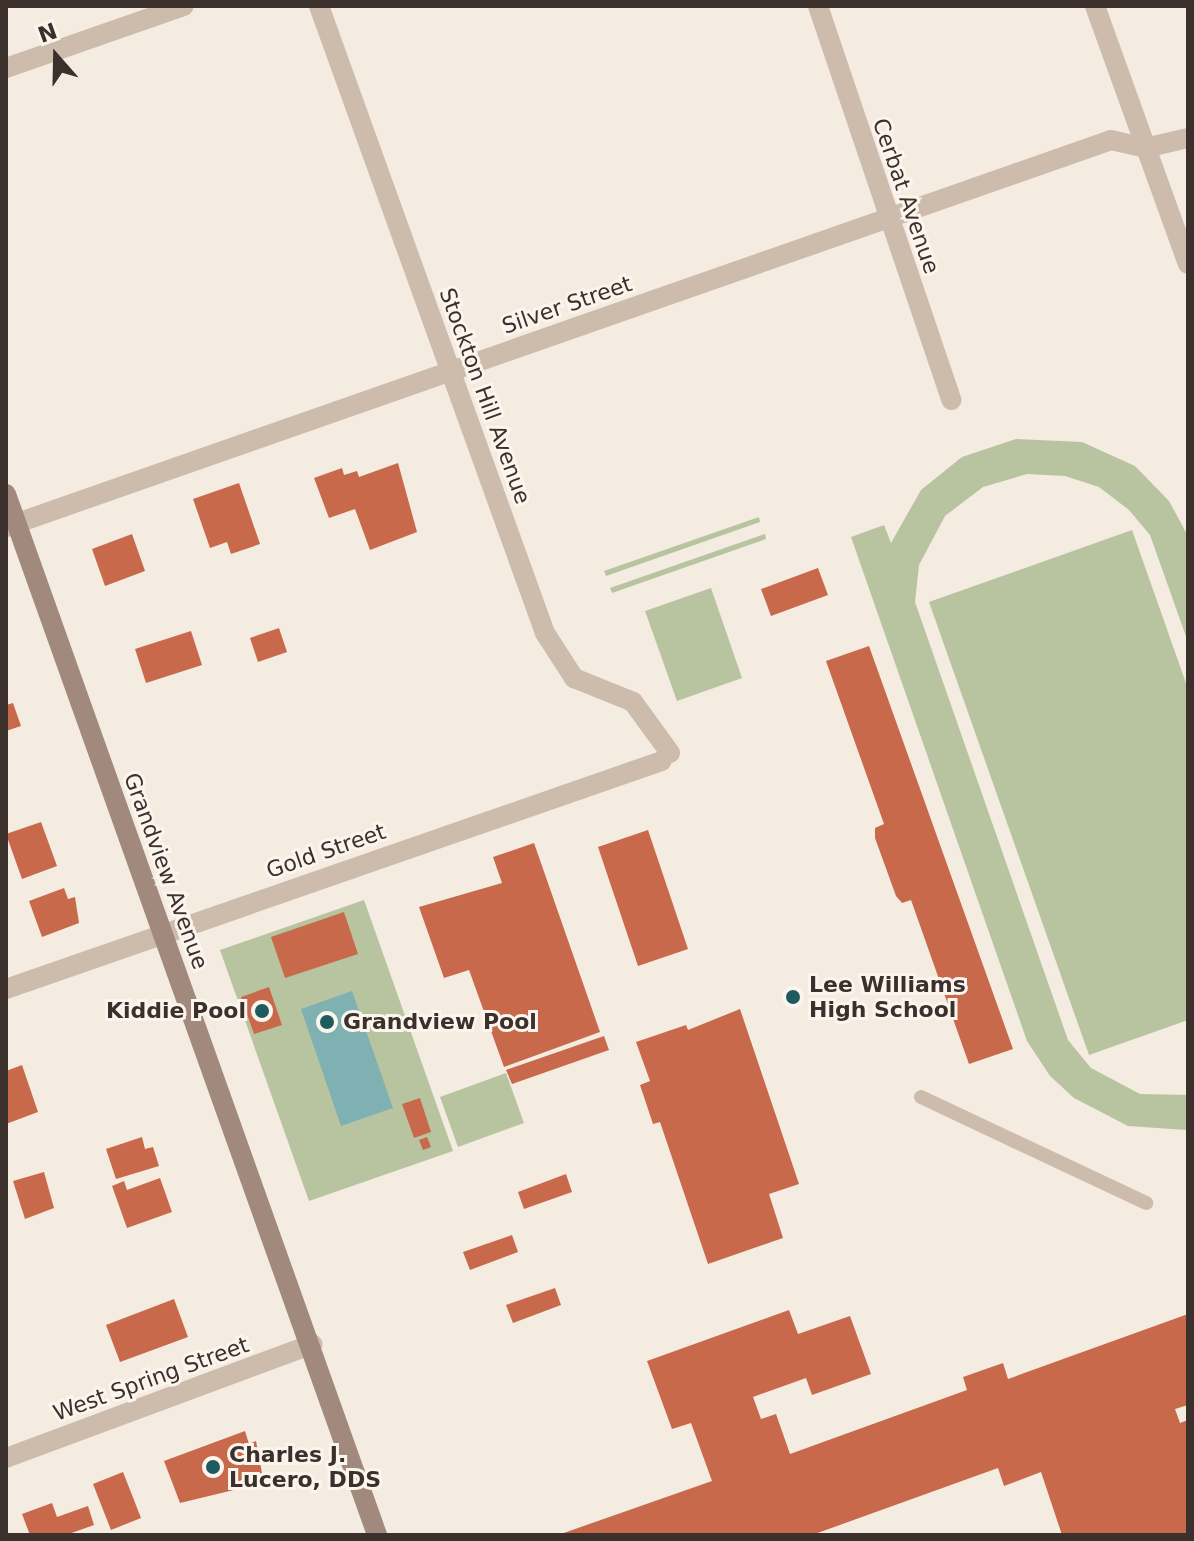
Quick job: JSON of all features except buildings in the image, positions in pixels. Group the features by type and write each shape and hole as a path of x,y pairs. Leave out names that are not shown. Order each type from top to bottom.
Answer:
{"main road":[{"name":"Grandview Avenue","path":"6,494 11,525 312,1344 377,1535"}],"street":[{"path":"6,68 184,6"},
{"name":"Stockton Hill Avenue","path":"319,6 545,633 574,678 633,702 666,757"},
{"name":"Cerbat Avenue","path":"818,6 887,218 951,400"},
{"path":"1095,6 1188,264"},
{"path":"1145,148 1188,138"},
{"name":"Silver Street","path":"11,525 1111,140 1145,148"},
{"name":"Gold Street","path":"6,989 666,757"},
{"name":"West Spring Street","path":"6,1458 312,1344"}],"lane":[{"path":"921,1097 1146,1203"}],"green space":[{"path":"1016,439 1082,442 1135,466 1169,501 1188,536 1188,642 1150,535 1129,510 1099,487 1065,476 1027,474 983,487 945,516 919,565 915,602 1068,1040 1091,1068 1140,1094 1188,1095 1186,1130 1128,1126 1074,1098 1050,1076 1027,1041 851,537 884,525 891,543 921,490 962,457"},
{"path":"759,517 760,522 606,576 604,571"},
{"path":"1132,530 1188,689 1188,1020 1089,1055 929,602"},
{"path":"765,534 766,539 612,593 610,588"},
{"path":"711,588 742,678 677,701 645,611"},
{"name":"Grandview Pool","path":"364,900 453,1151 309,1201 220,950"},
{"path":"506,1073 524,1123 458,1147 440,1097"}],"water":[{"path":"352,991 393,1108 341,1126 301,1009"}],"place":[{"name":"Lee Williams High School","path":"793,997"},
{"name":"Kiddie Pool","path":"262,1011"},
{"name":"Grandview Pool","path":"327,1022"},
{"name":"Charles J. Lucero, DDS","path":"213,1467"}]}
